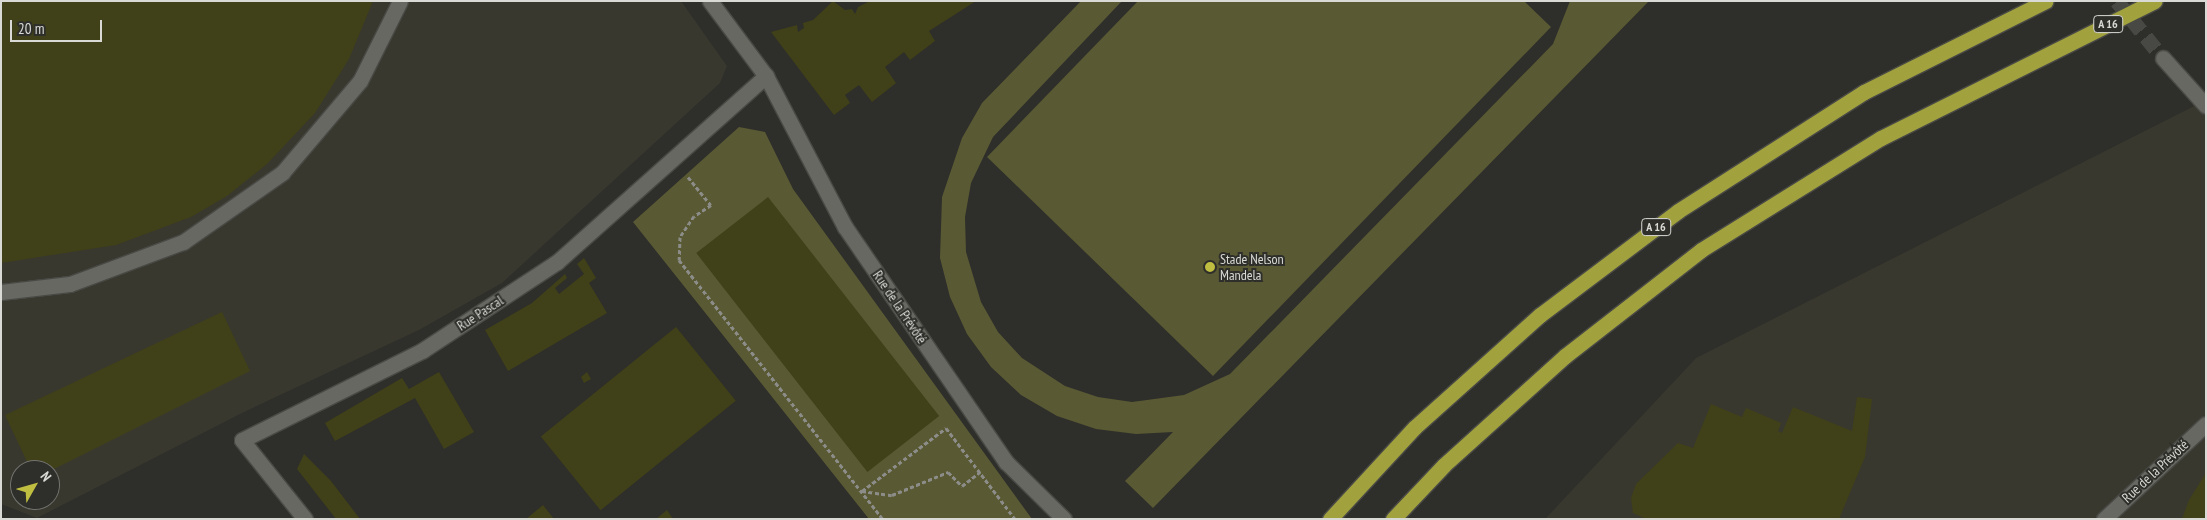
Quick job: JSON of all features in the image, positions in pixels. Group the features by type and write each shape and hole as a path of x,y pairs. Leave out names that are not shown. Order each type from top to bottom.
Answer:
{"highway":[{"name":"A 16","path":"1330,519 1415,427 1540,315 1678,211 1864,92 2046,1"},
{"name":"A 16","path":"1393,519 1444,465 1565,356 1701,250 1881,138 2155,1"}],"street":[{"path":"1,292 70,284 183,242 282,173 360,81 400,1"},
{"name":"Rue de la Prévôté","path":"710,1 766,76 845,227 1006,462 1064,519"},
{"path":"2163,58 2206,106"},
{"name":"Rue Pascal","path":"305,519 242,440 423,350 557,262 766,76"},
{"name":"Rue de la Prévôté","path":"2104,519 2118,512 2206,424"}],"path":[{"path":"673,158 711,205 694,216 680,237 679,260 884,519"},
{"path":"862,491 946,428 1016,519"},
{"path":"862,491 892,495 948,472 962,486 980,472"}],"shaded area":[{"path":"1,1 681,1 727,66 720,83 502,283 419,330 244,412 60,506 60,460 10,460 10,508 1,504"},
{"path":"1081,1 1122,1 993,137 971,183 965,217 966,252 981,302 998,332 1022,358 1065,386 1098,397 1132,402 1184,395 1230,374 1553,44 1570,1 1649,1 1153,508 1125,481 1173,432 1136,434 1096,429 1057,416 1021,395 991,367 967,334 950,297 940,258 942,197 962,138 982,103"},
{"name":"Stade Nelson Mandela","path":"1138,1 1524,1 1551,27 1213,376 987,157"},
{"path":"2206,100 2206,519 1545,519 1696,358"},
{"path":"739,127 765,132 793,189 1032,519 869,519 633,222"},
{"path":"16,510 53,510 37,518"}],"building":[{"path":"1,1 373,1 349,59 315,113 267,164 227,196 191,217 116,245 1,263"},
{"path":"833,1 845,10 852,9 855,14 858,7 870,1 976,1 929,31 935,41 910,60 904,52 885,67 896,83 872,102 859,85 845,95 850,103 834,115 771,32 797,25 798,32 804,28 803,23 813,20"},
{"path":"768,197 939,416 867,472 696,253"},
{"path":"584,258 596,278 589,283 607,313 508,371 485,330 532,303 565,274 567,278 555,288 559,294 584,274 577,264"},
{"path":"222,312 250,371 60,466 60,460 26,460 5,415"},
{"path":"676,327 736,401 601,510 541,437"},
{"path":"439,372 474,432 444,449 415,398 335,441 325,423 402,378 409,389"},
{"path":"587,372 591,379 584,383 581,377"},
{"path":"1857,397 1872,399 1865,457 1839,519 1646,519 1633,513 1631,498 1636,484 1678,443 1693,448 1711,404 1742,417 1746,408 1781,423 1778,431 1782,433 1793,407 1852,431"},
{"path":"304,454 331,481 360,519 336,519 297,469"},
{"path":"2206,473 2206,519 2182,519 2189,500"},
{"path":"543,505 554,519 526,519"},
{"path":"667,510 673,519 656,519"}],"tunnel":[{"path":"2117,1 2163,58"}],"place":[{"name":"Stade Nelson Mandela","path":"1210,267"}]}
